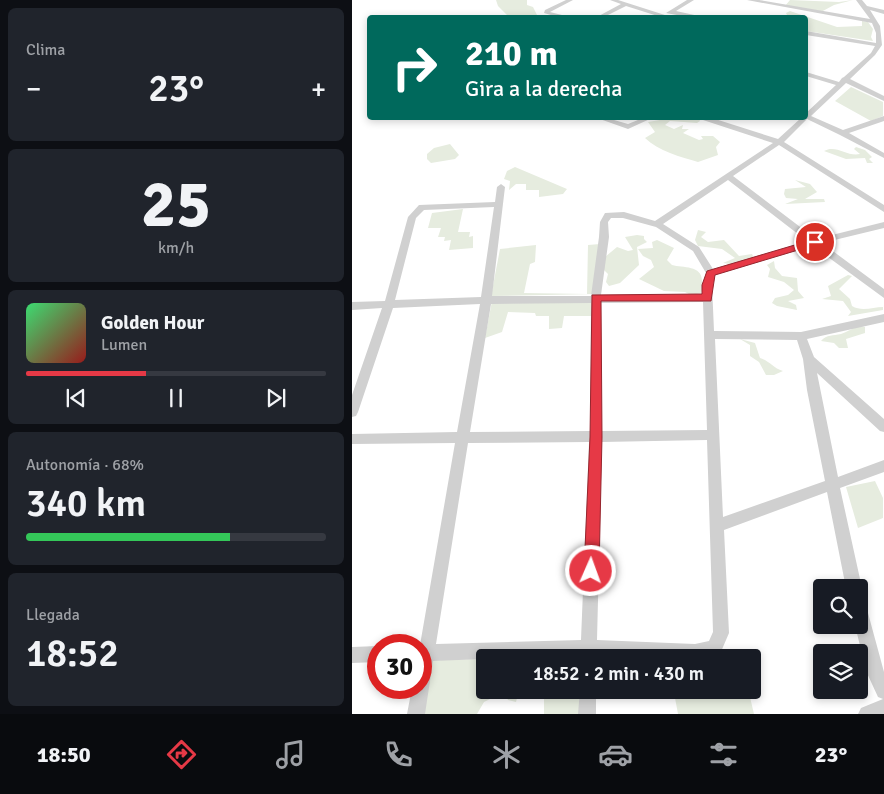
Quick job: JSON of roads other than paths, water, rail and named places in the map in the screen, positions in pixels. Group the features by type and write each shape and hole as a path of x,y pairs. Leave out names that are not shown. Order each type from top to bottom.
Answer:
{"street":[{"path":"558,15 545,12 570,0"},
{"path":"613,0 658,15"},
{"path":"667,15 691,0"},
{"path":"750,0 873,21"},
{"path":"780,6 786,0"},
{"path":"808,115 841,82 875,55 879,45 880,31 860,0"},
{"path":"603,15 626,4"},
{"path":"866,7 884,12"},
{"path":"671,12 688,15"},
{"path":"808,33 879,45"},
{"path":"808,39 813,34"},
{"path":"808,74 841,82 884,99"},
{"path":"808,116 884,156"},
{"path":"843,133 884,118"},
{"path":"607,120 628,127 644,120"},
{"path":"712,120 779,142 884,208"},
{"path":"658,225 662,220 779,142 803,120"},
{"path":"728,177 884,295"},
{"path":"427,634 486,300 502,187"},
{"path":"352,412 389,304 412,217 422,207 500,204"},
{"path":"588,649 596,437 596,298 604,222 608,215 624,215 658,225 696,249 711,273"},
{"path":"711,273 815,242 884,225"},
{"path":"709,649 714,648 721,633 718,526 712,435 711,335 707,285 711,273"},
{"path":"352,306 486,300 708,298"},
{"path":"711,335 801,336 884,318"},
{"path":"801,336 809,359 813,390 852,579"},
{"path":"809,359 884,427"},
{"path":"352,440 712,435"},
{"path":"718,526 884,466"},
{"path":"865,634 874,671 884,691"},
{"path":"432,653 476,653"},
{"path":"352,655 367,654"},
{"path":"416,714 418,699"},
{"path":"587,714 588,699"},
{"path":"867,714 884,707"}]}
